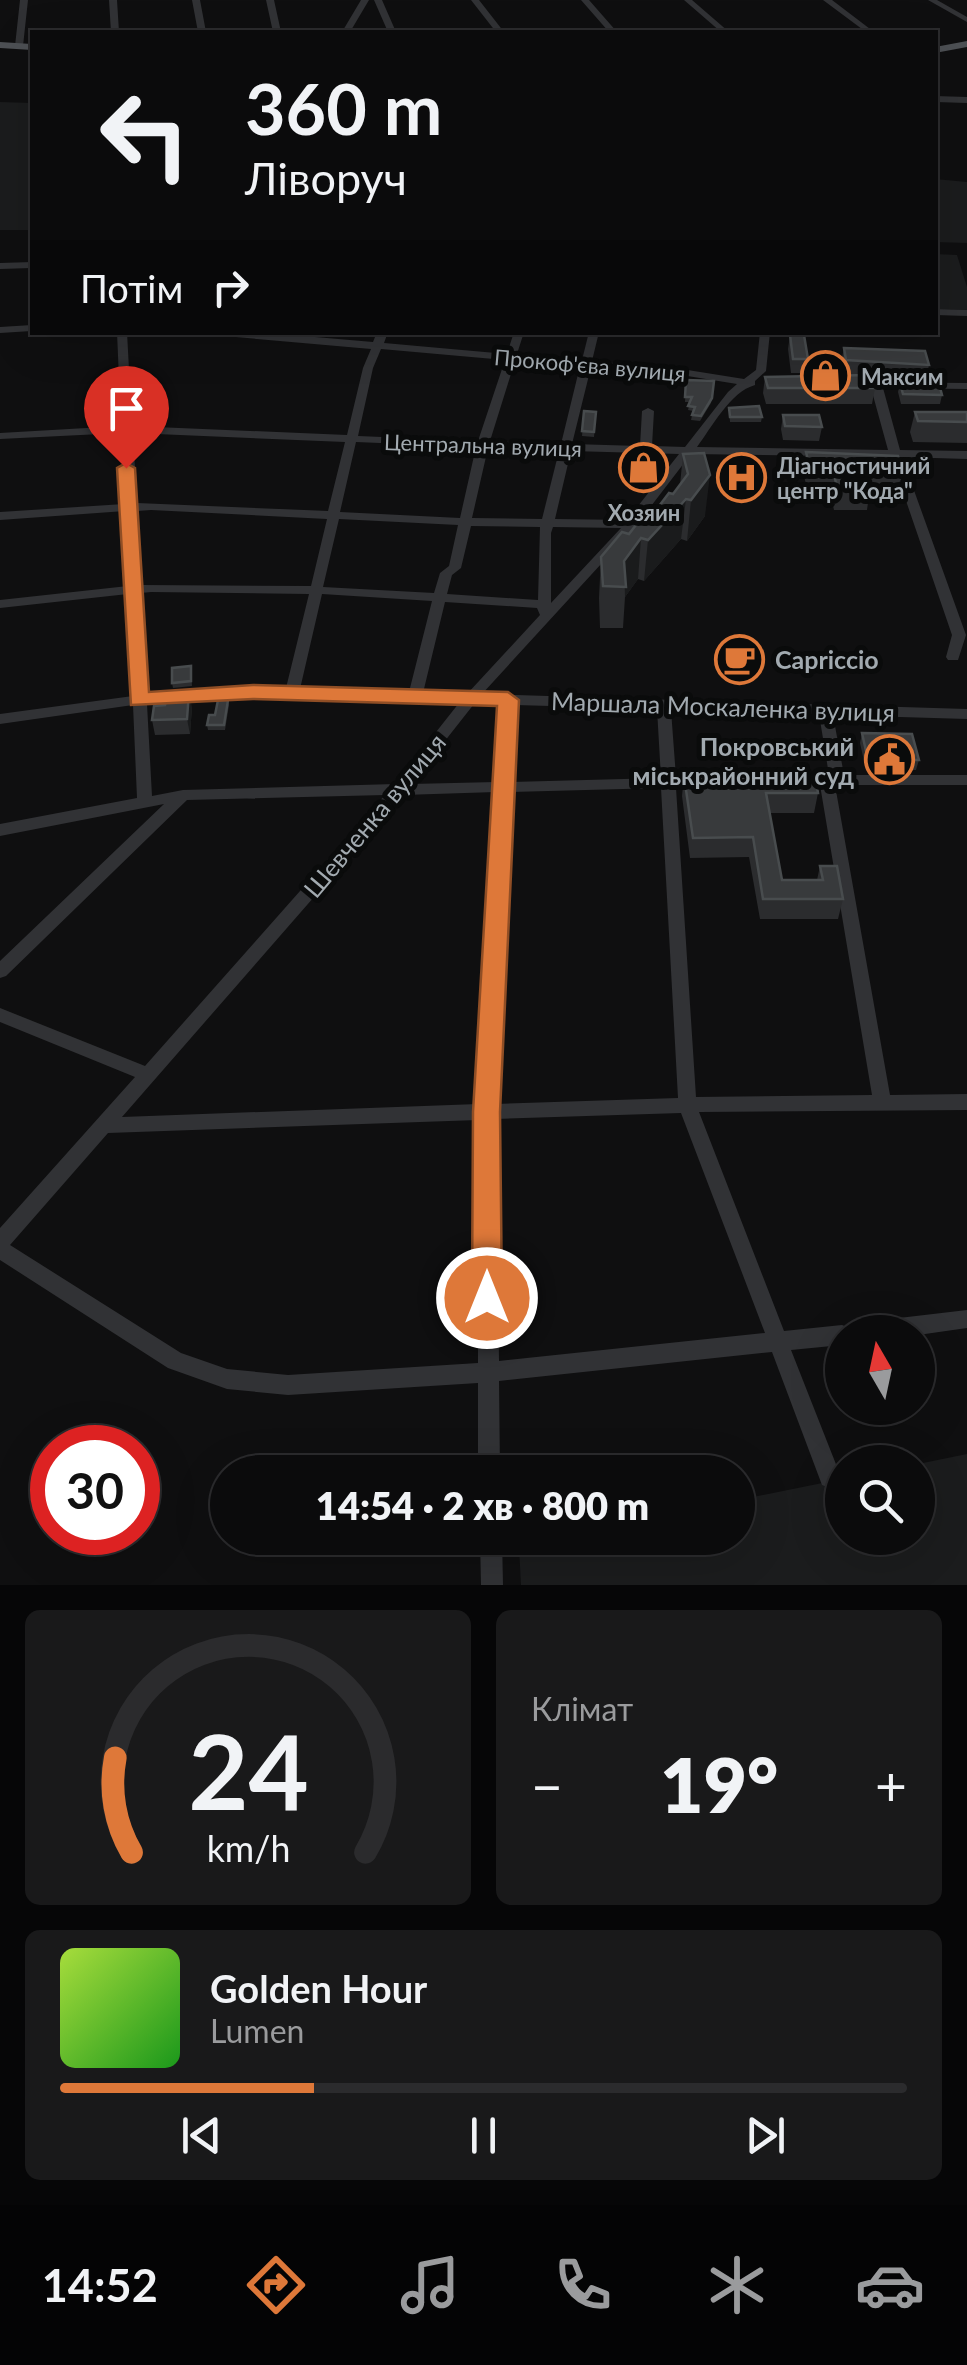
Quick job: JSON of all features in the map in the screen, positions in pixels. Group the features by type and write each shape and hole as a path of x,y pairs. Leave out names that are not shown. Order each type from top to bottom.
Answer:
{"main road":[{"path":"938,49 967,44"},
{"path":"0,45 30,47"}],"street":[{"path":"19,46 24,0"},
{"path":"113,0 115,30"},
{"path":"196,0 202,30"},
{"path":"270,0 277,30"},
{"path":"347,30 365,0"},
{"path":"378,0 391,30"},
{"path":"475,0 498,30"},
{"path":"585,0 611,30"},
{"path":"688,0 723,30"},
{"path":"828,0 867,30"},
{"path":"936,2 957,0"},
{"path":"936,2 967,20"},
{"path":"938,99 967,100"},
{"path":"0,266 30,265"},
{"path":"938,312 967,313"},
{"path":"0,330 30,328"},
{"path":"122,335 145,801"},
{"name":"Прокоф'єва вулиця","path":"245,335 675,370 764,384"},
{"path":"292,693 368,368 382,335"},
{"path":"415,698 446,573 455,568 483,444 518,335"},
{"path":"544,622 548,522 562,447 593,335"},
{"name":"Шевченка вулиця","path":"0,1246 400,788 471,698 631,524 744,383 760,371 764,335"},
{"path":"839,384 967,386"},
{"path":"876,384 895,453 958,634 953,658"},
{"path":"646,450 648,411"},
{"name":"Центральна вулиця","path":"0,436 124,430 646,450 967,455"},
{"path":"0,516 128,506 463,522 631,524"},
{"path":"0,604 132,588 314,590 544,604"},
{"name":"Маршала Москаленка вулиця","path":"0,719 139,700 292,693 963,714"},
{"path":"489,1455 487,1112 508,700"},
{"path":"664,704 687,1106 825,1464"},
{"path":"825,709 832,779 882,1102"},
{"path":"963,714 966,730"},
{"path":"786,780 967,780"},
{"path":"0,830 183,796 726,782"},
{"path":"0,970 183,796"},
{"path":"0,1015 148,1075"},
{"path":"104,1125 687,1106 967,1102"},
{"path":"0,1246 176,1361 227,1379 288,1386 487,1372 825,1337"},
{"path":"935,1323 967,1319"},
{"path":"491,1555 492,1585"}],"shaded area":[{"path":"0,102 30,103 30,230 0,230"},
{"path":"938,179 967,182 967,243 938,242"},
{"path":"938,254 957,255 967,287 967,310 938,309"},
{"path":"967,1454 967,1585 521,1585 519,1555 755,1555 755,1497 825,1482 825,1555 935,1555 935,1461"}],"building":[{"path":"790,335 804,335 808,359 793,359"},
{"path":"844,348 925,351 929,365 846,360"},
{"path":"869,375 875,388 768,388 765,377"},
{"path":"686,380 714,381 712,398 701,416 692,415 695,407 688,406 692,397 685,397"},
{"path":"900,383 939,384 942,395 903,394"},
{"path":"759,406 762,417 730,417 729,408"},
{"path":"584,411 596,412 594,432 582,431"},
{"path":"915,412 967,412 967,422 918,421"},
{"path":"783,415 819,415 822,427 785,426"},
{"path":"631,451 657,454 658,463 632,463"},
{"path":"806,452 898,456 902,468 865,468 871,490 838,490 831,464 809,464"},
{"path":"704,453 710,475 691,500 686,499 648,540 641,538 624,561 626,587 603,586 601,557 622,532 629,534 646,512 653,514 669,493 673,494 688,474 683,454"},
{"path":"191,666 191,681 172,683 172,668"},
{"path":"189,692 187,719 152,720 154,706 165,705 167,693"},
{"path":"218,700 228,700 224,725 207,725 209,715 215,715"},
{"path":"862,733 912,734 919,760 868,760"},
{"path":"684,776 815,776 818,793 766,793 782,880 823,880 820,866 837,866 843,899 763,899 753,837 693,838"}],"place":[{"name":"Максим","path":"826,376"},
{"name":"Хозяин","path":"644,468"},
{"name":"Діагностичний центр \"Кода\"","path":"742,478"},
{"name":"Capriccio","path":"740,659"},
{"name":"Покровський міськрайонний суд","path":"889,760"}],"route":[{"path":"126,468 139,700 253,692 508,700 487,1112 487,1298"}]}
